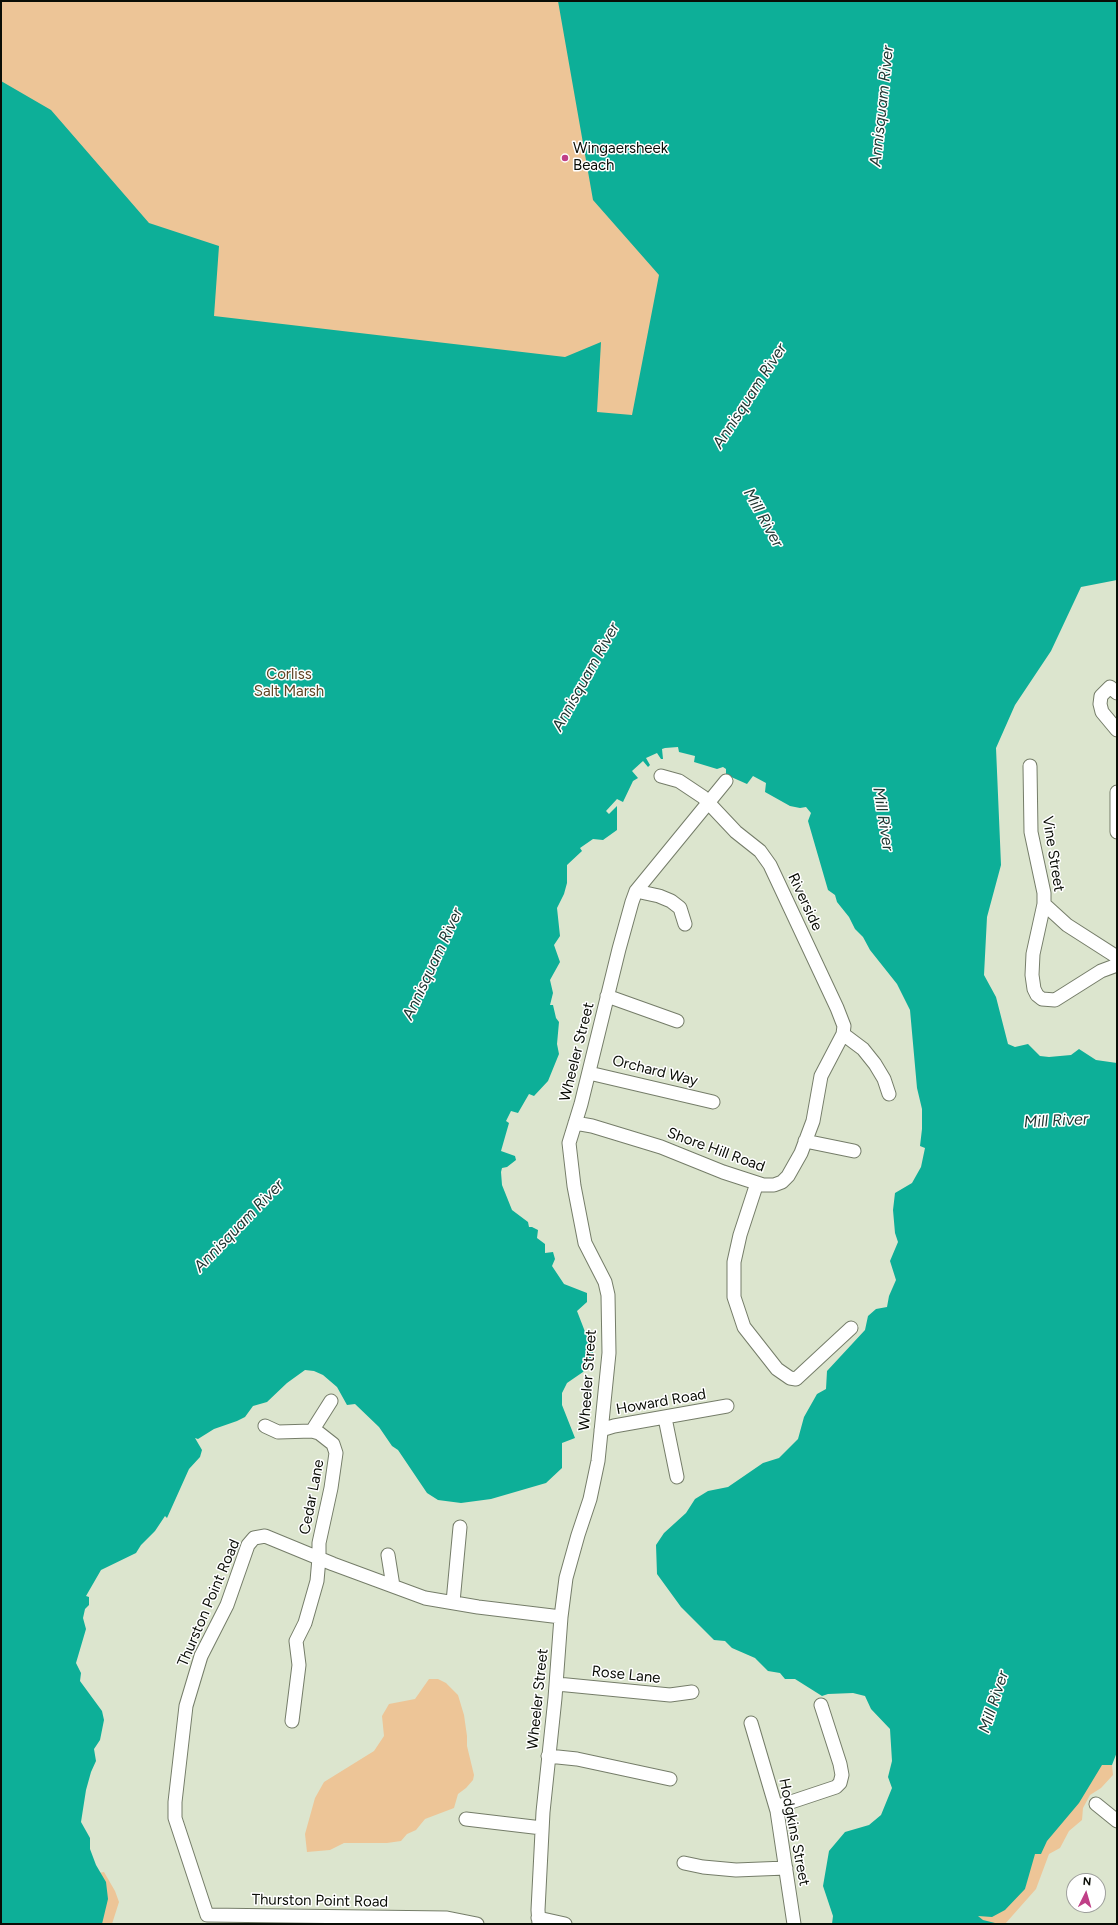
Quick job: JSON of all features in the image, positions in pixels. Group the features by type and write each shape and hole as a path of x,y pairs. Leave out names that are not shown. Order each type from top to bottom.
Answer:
{"street":[{"path":"1117,693 1110,687 1101,696 1100,704 1102,712 1117,730"},
{"name":"Vine Street","path":"1030,766 1031,832 1044,893 1044,904 1067,925 1117,958"},
{"path":"661,776 679,781 708,802"},
{"name":"Wheeler Street","path":"539,1921 542,1828 561,1617 566,1578 594,1482 610,1353 608,1295 605,1282 585,1243 580,1219 570,1147 626,921 636,892 726,781"},
{"path":"1117,792 1117,832"},
{"name":"Riverside","path":"708,802 736,832 760,851 770,865 842,1018 844,1026 843,1034"},
{"path":"636,892 659,896 671,901 680,908 685,924"},
{"path":"1044,904 1033,954 1032,975 1037,995 1048,1001 1055,1000 1101,971 1117,965"},
{"path":"607,996 677,1022"},
{"path":"843,1034 863,1048 884,1079 889,1094"},
{"name":"Shore Hill Road","path":"575,1123 592,1126 654,1145 757,1184 774,1185 782,1182 794,1168 812,1121 821,1076 843,1034"},
{"name":"Orchard Way","path":"589,1072 713,1102"},
{"path":"805,1141 854,1151"},
{"path":"757,1184 742,1228 734,1262 734,1296 744,1327 777,1369 790,1378 796,1379 851,1328"},
{"path":"265,1426 278,1432 312,1431 331,1401"},
{"name":"Howard Road","path":"601,1430 614,1426 727,1406"},
{"path":"666,1418 677,1477"},
{"name":"Cedar Lane","path":"292,1721 299,1665 296,1641 305,1623 311,1604 319,1558 319,1542 331,1488 336,1453 333,1444 319,1432 312,1431"},
{"path":"453,1602 460,1527"},
{"name":"Thurston Point Road","path":"477,1924 447,1918 207,1915 175,1818 175,1802 186,1706 201,1656 228,1605 248,1545 254,1538 265,1536 425,1598 478,1607 561,1617"},
{"path":"388,1555 393,1586"},
{"name":"Rose Lane","path":"556,1684 670,1695 692,1692"},
{"path":"776,1807 836,1787 840,1783 842,1775 840,1764 821,1705"},
{"name":"Hodgkins Street","path":"751,1724 776,1807 794,1924"},
{"path":"548,1756 584,1761 670,1779"},
{"path":"1096,1804 1117,1821"},
{"path":"466,1819 542,1828"},
{"path":"684,1863 703,1867 736,1870 786,1868"},
{"path":"539,1921 565,1924"}],"green space":[{"name":"Corliss Salt Marsh","path":"1,1 587,1 639,211 690,373 1,980"},
{"path":"429,1679 438,1679 446,1683 458,1695 464,1715 467,1746 474,1775 473,1780 458,1794 454,1808 425,1819 416,1830 407,1834 401,1841 387,1843 344,1843 330,1850 307,1852 305,1834 315,1798 324,1782 374,1751 384,1736 382,1716 389,1704 415,1699"},
{"path":"1100,1765 1112,1765 1113,1775 1101,1788 1090,1795 1083,1808 1082,1820 1069,1831 1060,1848 1049,1854 1036,1889 1005,1924 976,1924 977,1915 1025,1889 1033,1852"},
{"path":"104,1872 115,1891 119,1902 112,1924 95,1924 83,1876"}],"water":[{"path":"558,1 1117,1 1117,580 1081,587 1051,651 1015,705 996,748 1001,865 987,917 984,975 996,997 1008,1044 1015,1047 1028,1044 1040,1056 1049,1057 1071,1055 1079,1049 1096,1060 1117,1063 1117,1752 1112,1765 1102,1765 1079,1803 1047,1841 1041,1854 1035,1854 1025,1889 1005,1910 992,1917 978,1916 983,1920 999,1924 832,1924 833,1916 823,1886 829,1851 845,1832 869,1825 881,1815 892,1788 888,1777 892,1761 890,1729 871,1709 865,1696 853,1693 828,1694 822,1696 795,1679 785,1679 780,1673 768,1671 755,1658 732,1648 725,1641 714,1640 681,1607 657,1574 656,1545 664,1533 686,1513 695,1499 708,1491 728,1487 763,1463 779,1458 798,1439 804,1417 817,1394 826,1389 827,1371 865,1330 868,1316 876,1309 887,1307 889,1296 896,1280 890,1261 898,1242 895,1233 893,1210 895,1193 912,1183 921,1167 925,1148 920,1146 922,1109 917,1088 910,1010 897,984 870,950 863,937 855,929 849,917 837,902 835,895 828,890 808,821 811,813 806,807 800,808 790,806 765,792 766,783 753,776 747,784 726,774 726,769 723,767 717,769 694,762 695,756 679,752 678,747 665,748 662,749 663,759 661,759 657,753 646,758 650,765 648,767 643,761 632,771 638,778 633,781 623,802 617,799 606,811 609,814 617,806 617,830 603,840 593,839 580,848 582,851 567,865 567,883 564,894 557,908 560,936 554,945 560,962 550,980 553,993 550,1005 553,1005 556,1018 559,1022 557,1044 559,1054 548,1081 534,1096 529,1094 518,1113 511,1111 506,1121 509,1123 501,1151 515,1156 516,1160 507,1167 502,1168 501,1172 502,1185 512,1210 528,1222 529,1227 538,1230 537,1238 545,1244 545,1253 553,1252 555,1259 552,1266 564,1284 587,1293 587,1302 577,1311 594,1355 583,1372 567,1383 562,1393 562,1405 575,1438 562,1443 562,1468 546,1483 491,1499 461,1503 438,1500 427,1493 398,1450 392,1446 379,1427 355,1404 347,1405 337,1387 323,1375 314,1371 305,1370 287,1383 267,1402 253,1406 245,1417 214,1429 198,1439 195,1438 202,1450 200,1457 189,1469 167,1518 165,1516 155,1531 141,1545 136,1553 101,1570 86,1596 89,1597 89,1605 85,1609 83,1618 86,1629 76,1663 81,1673 80,1681 102,1711 104,1720 100,1740 94,1749 96,1761 86,1790 81,1822 90,1838 90,1849 96,1865 106,1882 108,1899 102,1924 1,1924 1,81 51,110 149,223 219,246 214,316 565,357 601,342 597,412 632,415 659,275 593,200"}],"place":[{"name":"Wingaersheek Beach","path":"565,158"}],"water label":[{"name":"Annisquam River","path":"882,106"},
{"name":"Annisquam River","path":"750,396"},
{"name":"Mill River","path":"763,518"},
{"name":"Annisquam River","path":"586,677"},
{"name":"Mill River","path":"883,819"},
{"name":"Annisquam River","path":"433,964"},
{"name":"Mill River","path":"1056,1121"},
{"name":"Annisquam River","path":"239,1226"},
{"name":"Mill River","path":"994,1702"}]}
